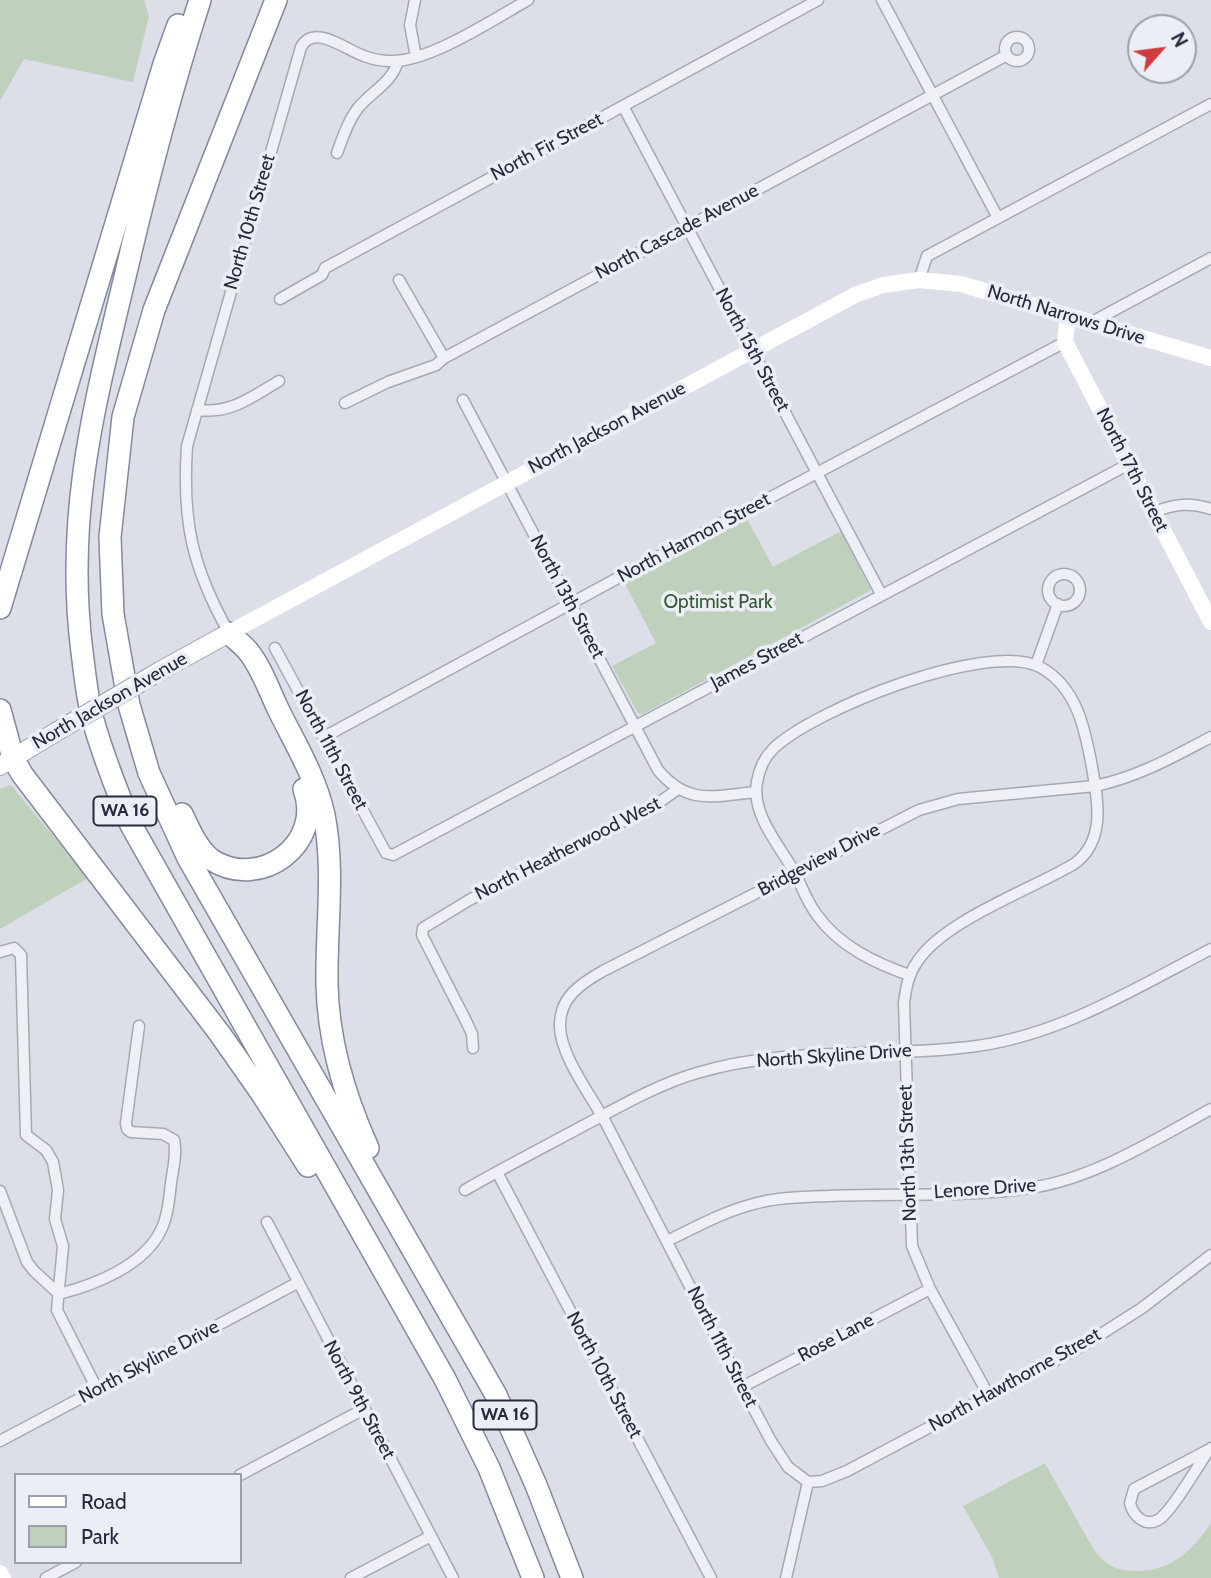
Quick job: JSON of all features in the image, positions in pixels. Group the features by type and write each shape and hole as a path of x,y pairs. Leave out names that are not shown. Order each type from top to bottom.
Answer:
{"highway":[{"path":"0,608 164,64 187,0"},
{"name":"WA 16","path":"200,0 169,98 140,213 92,414 83,468 75,560 78,621 93,718 113,782 131,825 445,1379 484,1457 533,1578"},
{"name":"WA 16","path":"276,0 154,310 123,417 110,537 113,614 129,705 146,761 188,858 496,1395 536,1485 572,1578"},
{"path":"113,614 157,758 184,820 200,848 212,860 238,869 268,868 286,856 301,840 309,818 307,797 298,773 235,656 229,633"},
{"path":"229,633 249,652 316,788 328,840 327,987 338,1063 359,1127 419,1261"},
{"path":"0,710 6,762 22,774 220,1034 293,1140 443,1389 518,1543"}],"main road":[{"name":"North Narrows Drive","path":"919,280 961,284 1005,295 1211,358"},
{"name":"North Jackson Avenue","path":"6,762 172,664 855,295 883,285 919,280"},
{"path":"1065,342 1068,316"},
{"name":"North 17th Street","path":"1065,342 1211,622"},
{"path":"0,1573 3,1578"}],"street":[{"path":"415,0 410,25 416,57"},
{"path":"337,153 351,118 388,80 398,61 416,57 450,43 528,0"},
{"name":"North Fir Street","path":"280,299 322,275 325,268 818,0"},
{"path":"882,0 998,218"},
{"name":"North 10th Street","path":"229,633 209,598 188,531 184,481 187,446 290,82 301,47 309,38 323,38 370,58 398,61"},
{"name":"North Cascade Avenue","path":"345,403 387,382 436,365 444,358 1007,55"},
{"path":"919,280 927,256 1211,104"},
{"name":"North 15th Street","path":"623,106 881,594"},
{"path":"1092,322 1211,258"},
{"path":"399,279 444,358"},
{"name":"North Harmon Street","path":"324,737 1065,342"},
{"path":"197,410 214,412 232,408 279,382"},
{"name":"North 13th Street","path":"463,400 658,770 678,789"},
{"name":"James Street","path":"386,853 391,856 399,853 1129,464"},
{"path":"1154,512 1186,503 1211,509"},
{"path":"1036,665 1058,604"},
{"name":"North 11th Street","path":"275,648 386,853"},
{"path":"998,662 1036,665 1055,678 1074,701 1086,738 1095,786 1097,828 1092,844 1083,857 940,937 927,949 909,975 864,956 833,933 809,903 762,817 756,792 759,771 773,749 802,729 865,696 902,682 946,670 998,662"},
{"name":"Bridgeview Drive","path":"602,1116 563,1043 560,1022 568,997 585,981 885,826 935,803 1095,786 1142,773 1211,737"},
{"name":"North Heatherwood West","path":"474,1048 472,1034 422,935 422,928 471,899 657,804 678,789 698,796 756,792"},
{"path":"0,952 14,948 21,955 26,1135 46,1150 56,1172 58,1190 54,1216 63,1246 57,1310 97,1389"},
{"name":"North Skyline Drive","path":"465,1190 663,1085 697,1073 731,1064 806,1055 979,1046 1041,1031 1100,1007 1211,949"},
{"name":"North 13th Street","path":"909,975 904,1003 912,1246 930,1289 989,1396"},
{"path":"59,1294 80,1288 135,1260 152,1244 165,1222 175,1152 174,1140 163,1134 131,1132 126,1123 139,1027"},
{"name":"Lenore Drive","path":"667,1241 719,1216 761,1202 794,1198 1009,1191 1040,1186 1113,1160 1211,1110"},
{"name":"North 11th Street","path":"602,1116 742,1387 783,1460 808,1482"},
{"name":"North 10th Street","path":"498,1172 711,1578"},
{"path":"0,1191 27,1262 59,1294"},
{"name":"North 9th Street","path":"267,1222 453,1578"},
{"name":"North Hawthorne Street","path":"808,1482 822,1481 846,1471 1084,1345 1142,1307 1211,1255"},
{"name":"North Skyline Drive","path":"0,1441 297,1283"},
{"name":"Rose Lane","path":"742,1387 930,1289"},
{"path":"242,1474 364,1409"},
{"path":"1211,1448 1165,1514 1152,1522 1142,1521 1137,1517 1130,1503 1134,1489 1211,1448"},
{"path":"786,1578 808,1482"},
{"path":"351,1578 431,1536"},
{"path":"46,1578 72,1564"}],"green space":[{"path":"0,0 144,0 149,16 133,82 24,59 0,101"},
{"name":"Optimist Park","path":"746,517 773,567 841,531 871,590 643,714 638,713 612,666 656,643 624,582"},
{"path":"11,785 88,878 0,929 0,789"},
{"path":"1045,1463 1091,1545 1107,1563 1128,1571 1161,1567 1189,1550 1211,1523 1211,1578 999,1578 992,1557 963,1506"}]}
